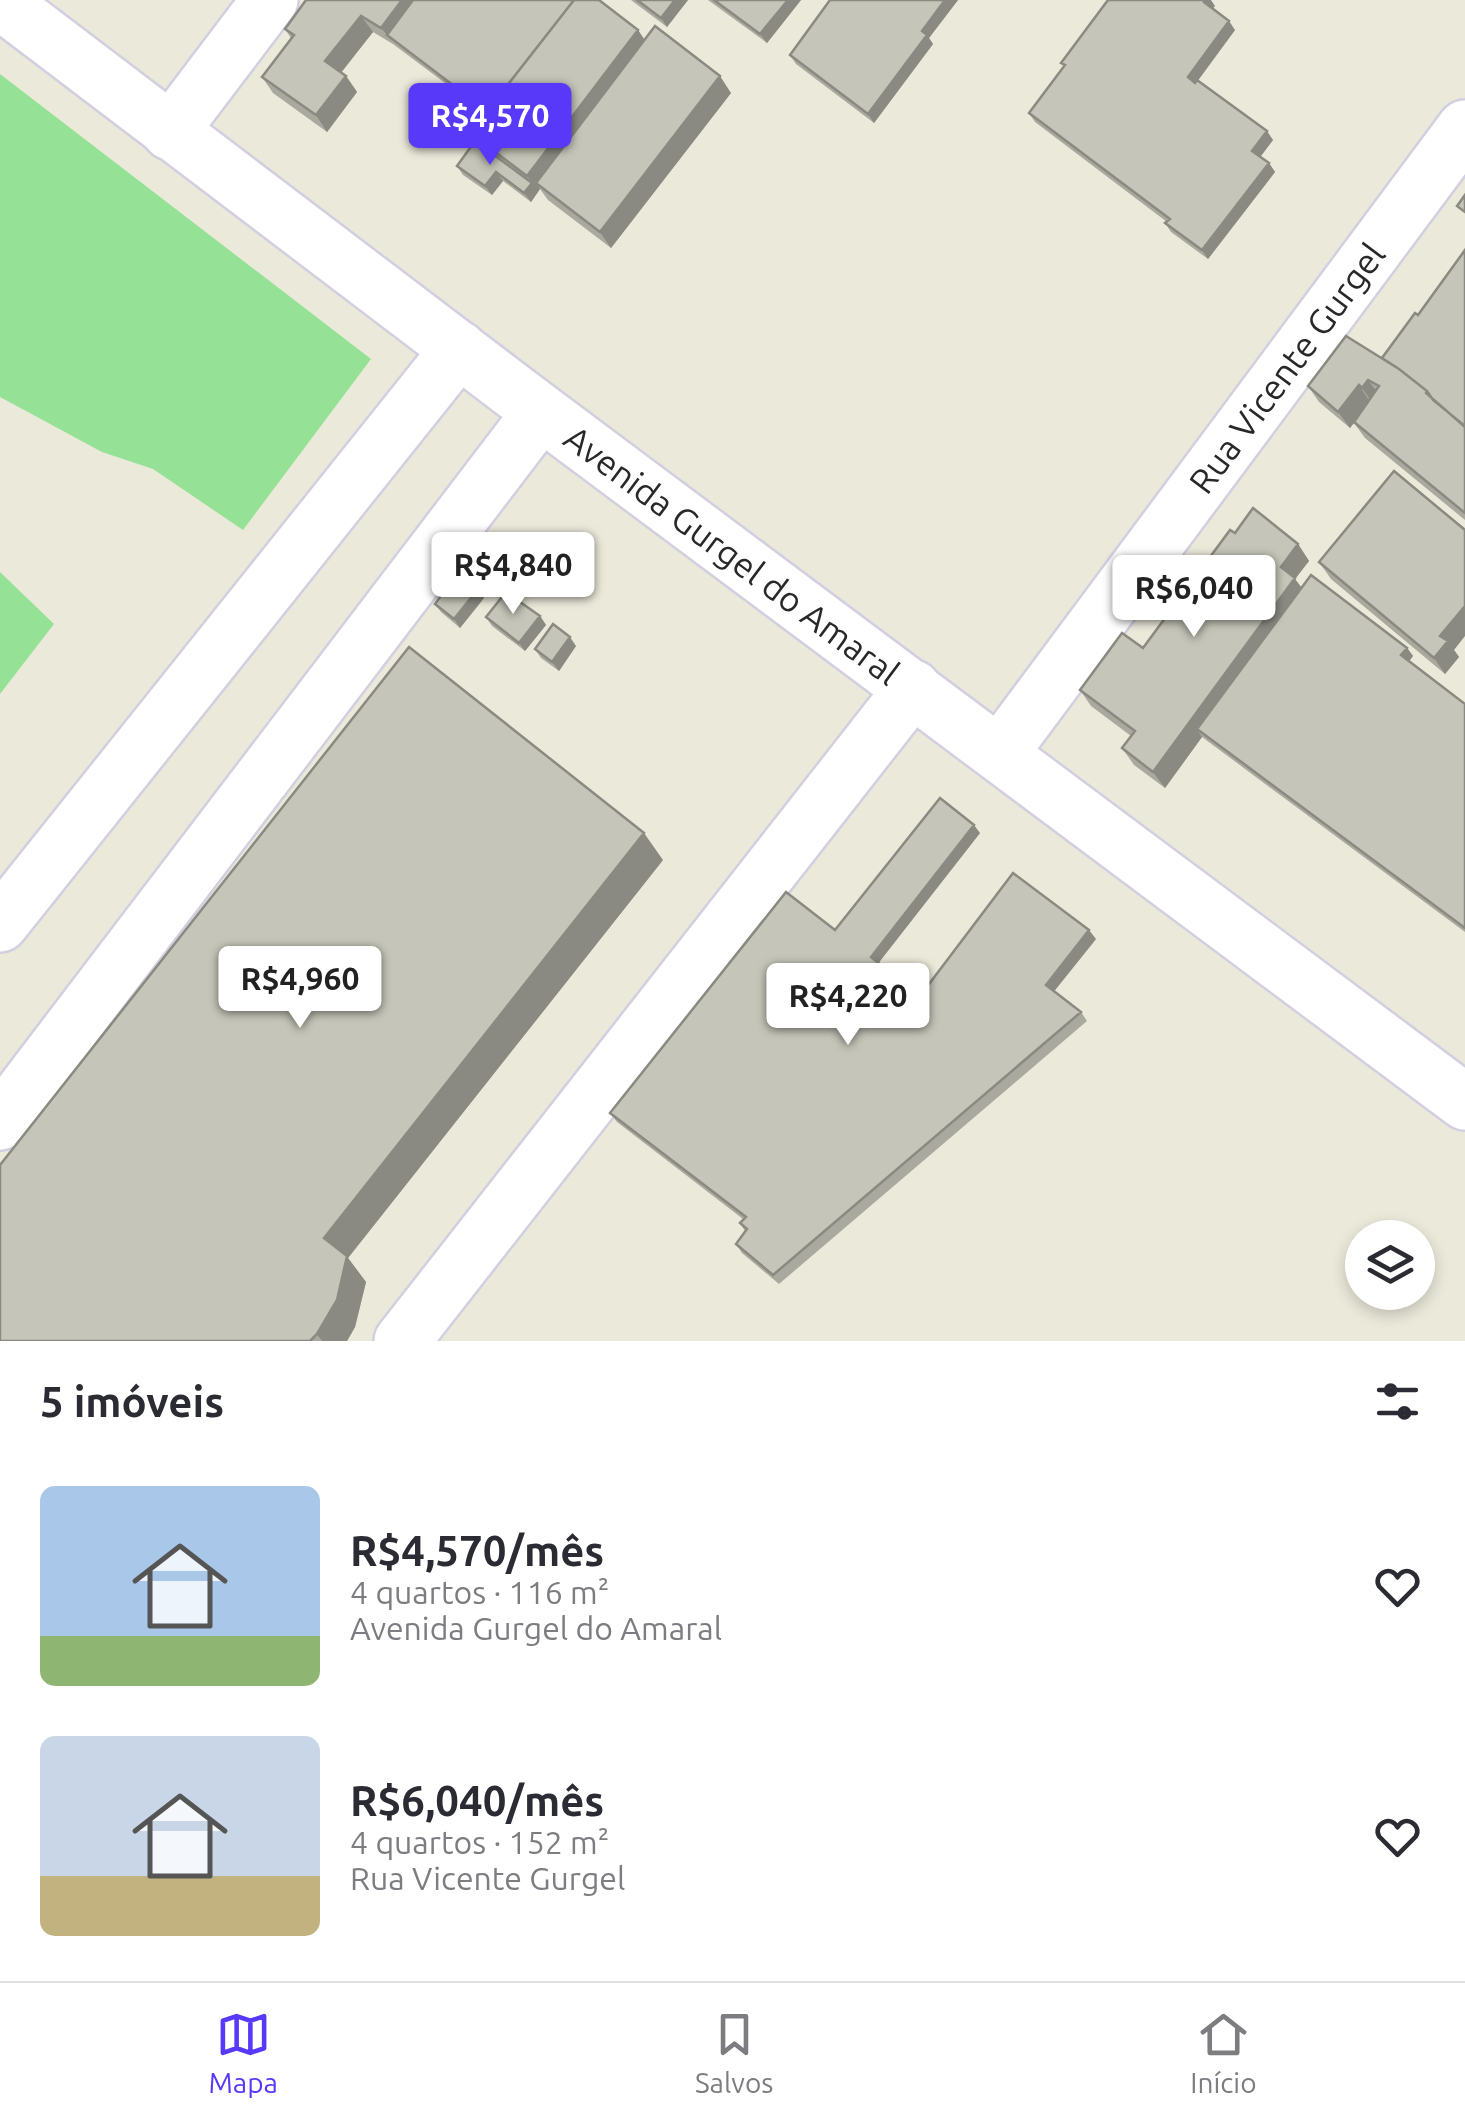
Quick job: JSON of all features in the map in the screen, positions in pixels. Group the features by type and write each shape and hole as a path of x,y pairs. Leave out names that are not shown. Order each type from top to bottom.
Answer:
{"street":[{"path":"170,132 270,0"},
{"name":"Avenida Gurgel do Amaral","path":"0,1 541,412 1465,1102"},
{"name":"Rua Vicente Gurgel","path":"1000,753 1465,128"},
{"path":"0,924 460,349"},
{"path":"0,1122 541,412"},
{"path":"402,1341 913,688"}],"green space":[{"path":"0,74 371,359 243,530 153,469 102,452 0,397"},
{"path":"0,572 54,624 0,694"}],"building":[{"path":"306,0 402,0 381,28 361,16 325,61 346,76 316,115 262,77 294,35 285,29"},
{"path":"413,0 574,0 487,111 387,35"},
{"path":"574,0 599,0 638,30 527,176 470,133"},
{"path":"637,0 675,0 661,18"},
{"path":"714,0 788,0 760,34"},
{"path":"830,0 945,0 922,31 927,35 868,114 790,55"},
{"path":"1108,0 1206,0 1229,21 1188,77 1267,131 1252,151 1269,163 1202,250 1165,223 1170,219 1029,113"},
{"path":"655,26 720,76 600,232 536,183"},
{"path":"475,141 532,183 524,193 496,172 485,186 457,166"},
{"path":"1465,195 1465,212 1457,206"},
{"path":"1465,250 1465,426 1382,358"},
{"path":"1346,336 1399,369 1465,427 1465,513 1354,422 1379,386 1368,380 1362,388 1359,385 1338,412 1308,386"},
{"path":"1394,471 1465,530 1465,606 1440,636 1448,641 1434,658 1319,562"},
{"path":"1253,508 1298,544 1281,567 1295,578 1153,772 1122,748 1135,731 1080,690 1122,633 1143,648 1230,530 1235,533"},
{"path":"457,574 478,589 454,619 435,604"},
{"path":"1311,575 1407,648 1401,655 1465,704 1465,928 1197,729"},
{"path":"506,592 540,616 519,643 486,617"},
{"path":"553,624 570,637 552,662 535,649"},
{"path":"409,647 644,833 324,1238 347,1256 337,1300 310,1341 0,1341 0,1165"},
{"path":"940,798 974,825 871,957 920,996 1013,873 1089,930 1046,985 1081,1012 773,1275 736,1244 747,1229 740,1223 746,1217 610,1113 786,892 835,930"}]}
